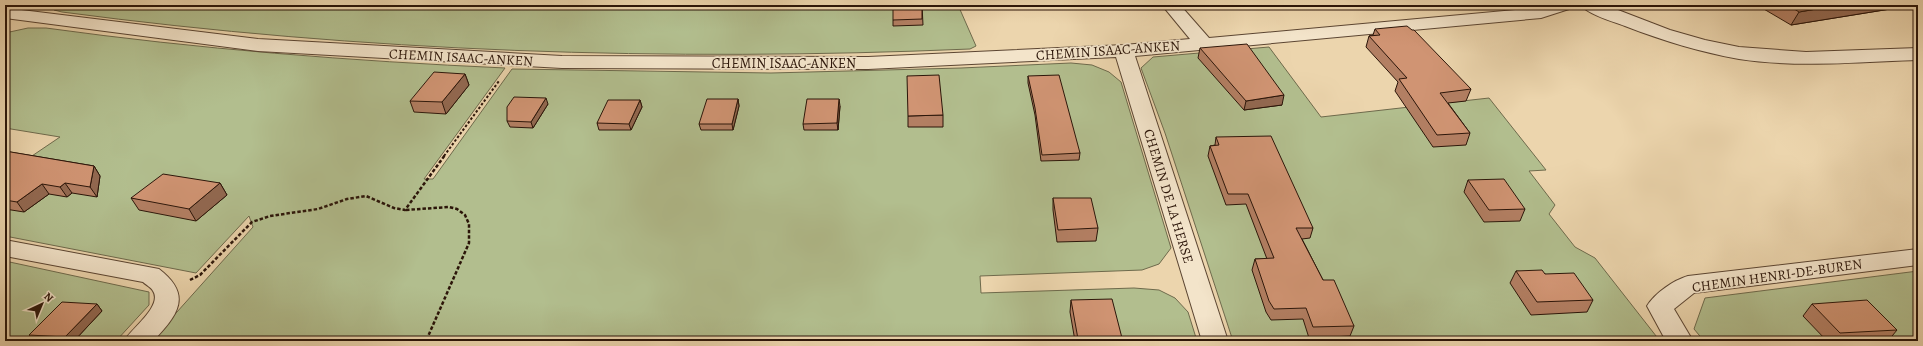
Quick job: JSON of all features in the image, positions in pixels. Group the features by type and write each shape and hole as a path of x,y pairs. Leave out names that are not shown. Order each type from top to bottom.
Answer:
{"street":[{"path":"5,13 18,5"},
{"path":"1171,5 1204,44"},
{"name":"CHEMIN ISAAC-ANKEN","path":"5,13 258,44 562,62 868,63 1124,51 1541,12 1563,5"},
{"path":"1590,5 1666,35 1714,48 1740,53 1807,57 1918,54"},
{"name":"CHEMIN DE LA HERSE","path":"1124,51 1215,341"},
{"path":"5,248 150,275 162,282 168,291 168,301 161,316 137,341"},
{"name":"CHEMIN HENRI-DE-BUREN","path":"1680,341 1660,306 1688,285 1918,257"}],"path":[{"path":"405,210 499,80"},
{"path":"168,291 200,275 252,222 270,216 318,209 347,199 366,196 394,208 405,210 449,206 457,209 465,215 469,224 469,243 426,341"}],"green space":[{"path":"51,5 958,5 976,46 970,49 856,53 628,54 401,45 175,26 62,12 54,10"},
{"path":"28,28 46,28 217,48 332,58 505,68 424,179 433,179 512,69 771,73 961,68 1071,63 1092,65 1109,72 1121,82 1171,248 1159,264 1142,270 980,276 981,293 1134,288 1159,290 1175,298 1188,312 1197,341 151,341 253,227 249,216 196,273 5,236 5,165 26,160 60,137 5,128 5,33"},
{"path":"1269,47 1321,117 1489,98 1546,170 1529,171 1555,205 1549,214 1575,247 1595,258 1660,341 1233,341 1165,133 1141,68 1153,57"},
{"path":"5,261 149,292 149,305 116,341 5,341"},
{"path":"1918,271 1918,341 1704,341 1694,329 1705,298"}],"building":[{"path":"893,5 922,5 922,19 893,20"},
{"path":"1788,5 1840,5 1799,12"},
{"path":"1407,26 1414,30 1471,89 1440,93 1470,133 1437,135 1399,79 1407,78 1369,36 1380,35 1375,29"},
{"path":"1247,44 1284,95 1246,101 1200,48"},
{"path":"434,72 465,74 442,102 410,101"},
{"path":"939,75 943,115 908,116 907,76"},
{"path":"1059,75 1080,153 1042,155 1035,108 1028,76"},
{"path":"514,97 546,98 531,122 507,121 507,107"},
{"path":"707,99 738,99 732,124 699,124"},
{"path":"807,99 839,99 837,123 803,124"},
{"path":"608,100 640,100 629,124 597,123"},
{"path":"1271,136 1313,228 1296,228 1323,280 1334,280 1354,326 1313,327 1306,308 1274,309 1269,301 1255,259 1274,258 1248,194 1228,194 1210,146 1219,145 1216,137"},
{"path":"5,151 94,166 90,187 65,183 60,187 42,184 17,202 5,200 5,179 10,175 5,174"},
{"path":"163,174 220,183 189,209 131,198"},
{"path":"1504,179 1525,209 1489,210 1468,180"},
{"path":"1053,198 1091,198 1098,228 1058,230"},
{"path":"1542,270 1545,274 1574,273 1593,300 1537,302 1516,271"},
{"path":"1112,299 1122,338 1078,339 1071,300"},
{"path":"1867,300 1897,330 1840,333 1812,304"},
{"path":"62,302 97,304 65,337 29,335"}]}
